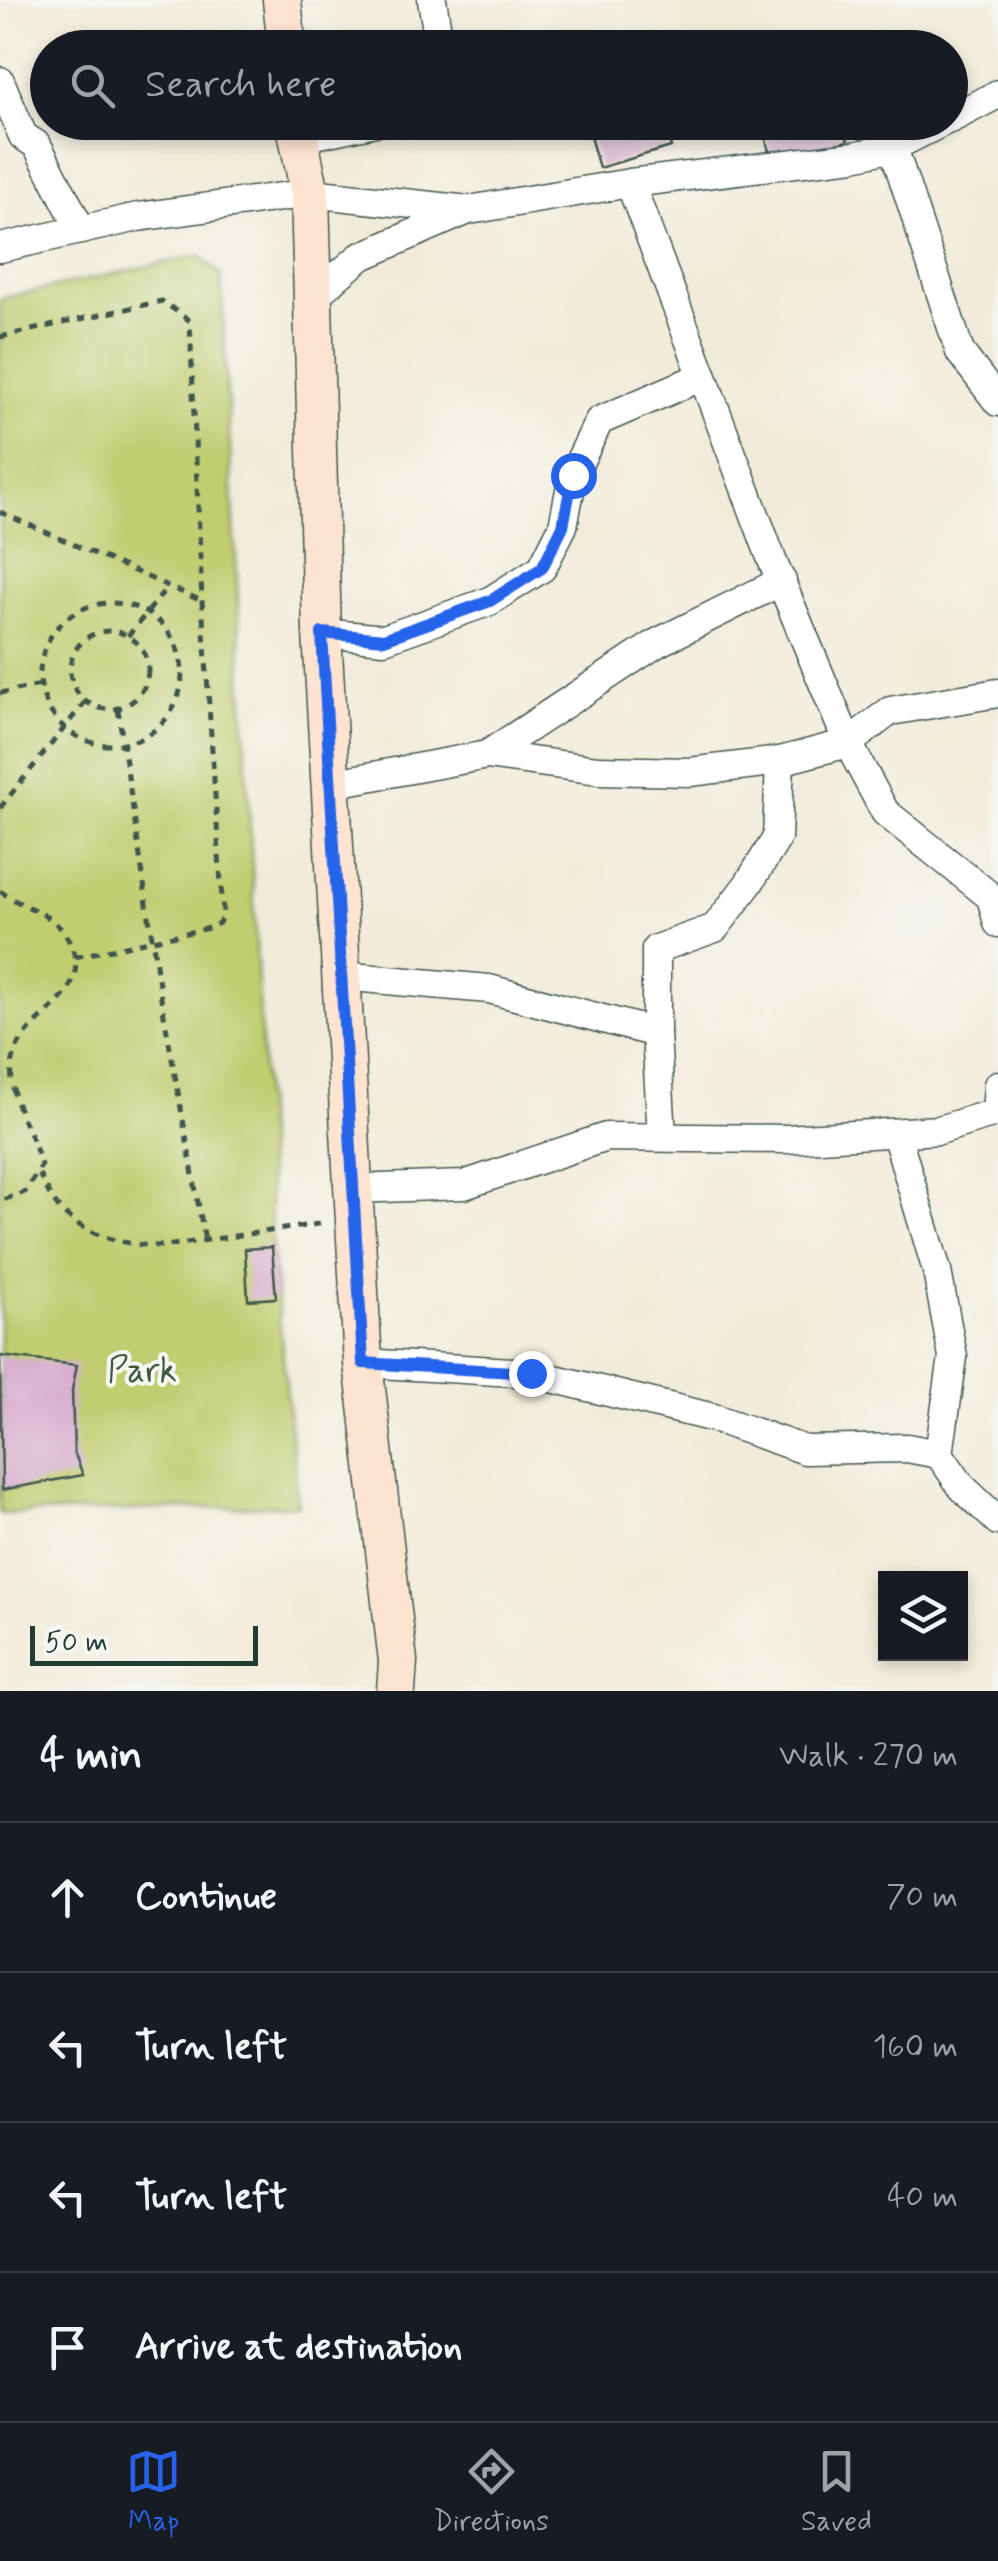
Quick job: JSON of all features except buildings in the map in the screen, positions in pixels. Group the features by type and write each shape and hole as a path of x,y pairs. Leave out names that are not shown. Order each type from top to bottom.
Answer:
{"street":[{"path":"282,0 284,30"},
{"path":"432,0 437,30"},
{"path":"0,81 23,136 37,145 81,230"},
{"path":"968,110 998,94"},
{"path":"298,140 310,193 322,633 363,1363 398,1662 396,1691"},
{"path":"313,297 360,256 470,210 630,183 854,156 906,140"},
{"path":"893,146 960,352 998,402"},
{"path":"630,183 782,582 848,743 884,812 991,897 998,923"},
{"path":"0,248 138,217 310,193 470,210"},
{"path":"322,633 384,639 490,601 542,568 563,526 573,475 599,421 703,376"},
{"path":"487,755 657,644 782,582"},
{"path":"330,784 487,755 598,770 690,772 780,761 848,743 890,711 998,693"},
{"path":"662,1137 656,948 715,928 749,883 777,838 780,761"},
{"path":"341,976 488,989 656,1033"},
{"path":"354,1204 464,1185 606,1136 785,1139 939,1130 997,1103"},
{"path":"896,1133 937,1271 953,1357 940,1454 962,1487 998,1520"},
{"path":"363,1363 531,1373 714,1418 805,1450 908,1448 940,1454"}],"path":[{"path":"0,337 162,301 190,321 202,601 223,914 209,928 74,956"},
{"path":"0,512 202,601"},
{"path":"128,636 168,588"},
{"path":"113,603 147,613 163,625 178,649 180,690 168,715 148,734 122,744 94,742 64,727 50,711 41,685 42,658 54,632 86,608 113,603"},
{"path":"106,631 128,636 143,651 148,665 142,693 118,709 103,710 85,702 71,684 72,655 92,634 106,631"},
{"path":"0,692 41,685"},
{"path":"0,808 85,702"},
{"path":"118,709 152,940 204,1240"},
{"path":"0,891 57,924 66,936 77,968 70,988 32,1025 14,1055 14,1099 41,1166 24,1192 0,1200"},
{"path":"38,1174 61,1210 96,1233 142,1246 204,1240 354,1204"}],"green space":[{"name":"Park","path":"199,255 221,275 272,1247 298,1505 0,1514 0,299"}],"route":[{"path":"531,1373 363,1363 322,633 384,639 490,601 542,568 563,526 573,475"}]}
